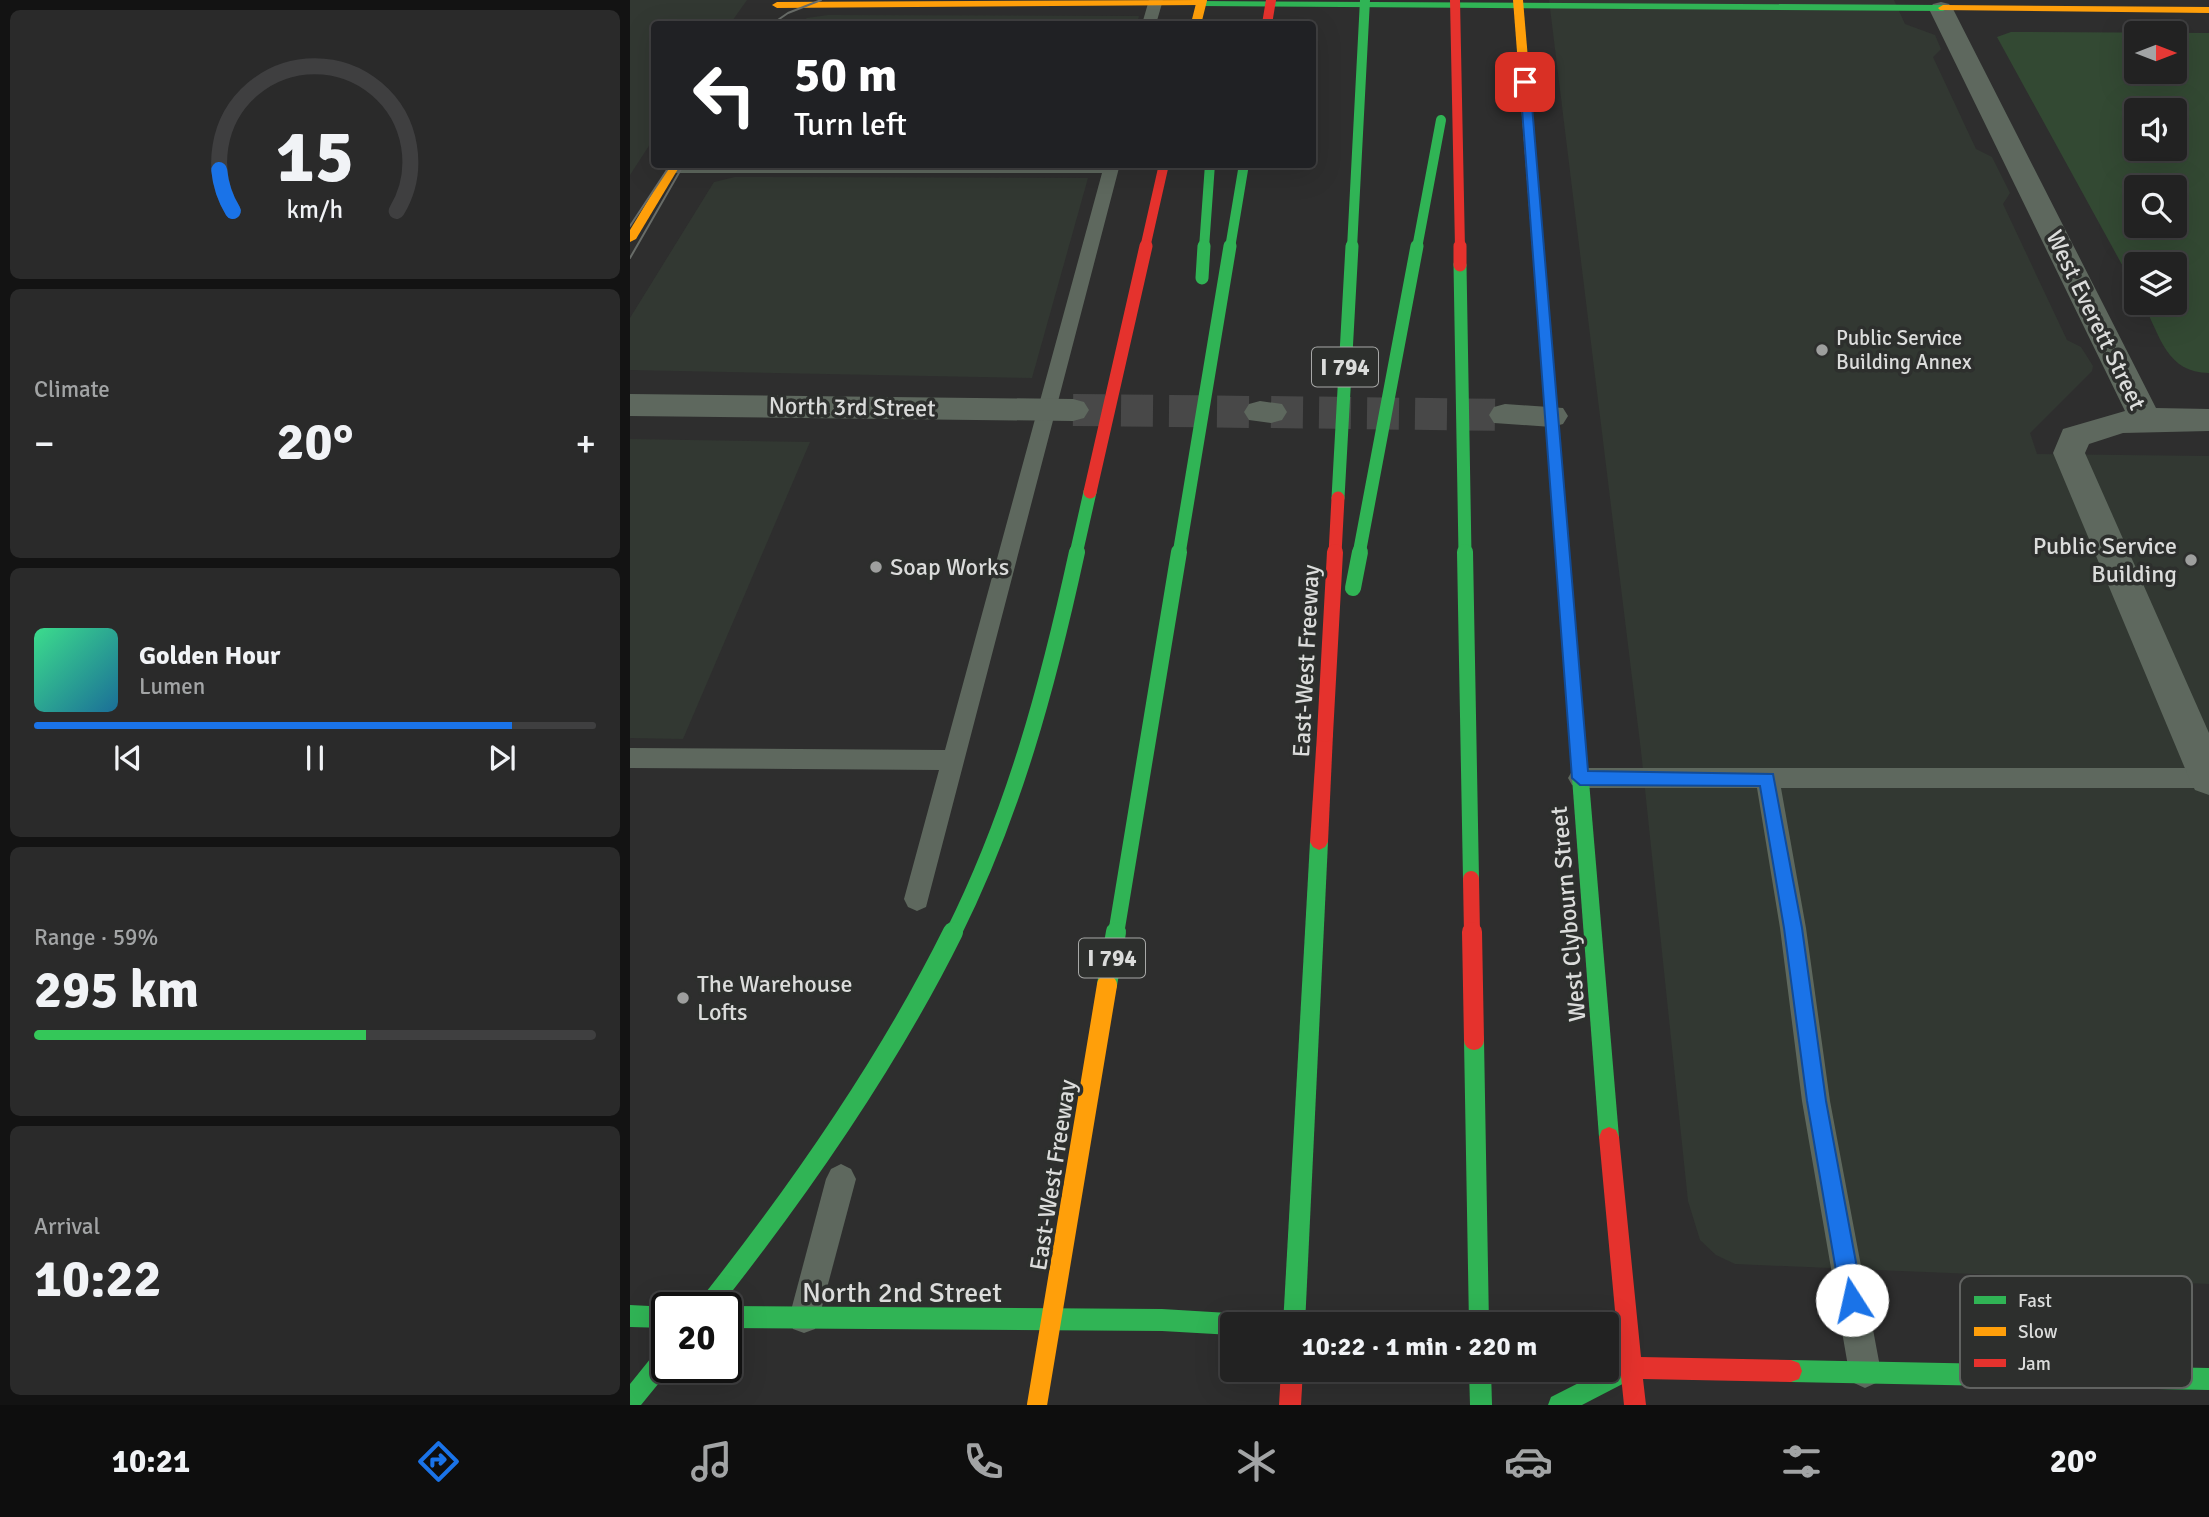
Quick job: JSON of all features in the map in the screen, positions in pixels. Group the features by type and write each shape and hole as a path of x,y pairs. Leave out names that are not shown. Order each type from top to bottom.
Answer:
{"main road":[{"path":"1197,21 1202,0"},
{"path":"1220,21 1222,0"},
{"path":"1268,21 1271,0"},
{"name":"East-West Freeway","path":"1295,1312 1364,0"},
{"path":"1455,0 1479,1312"},
{"path":"776,6 1156,2 2209,10"},
{"name":"West Clybourn Street","path":"1519,4 1580,778 1635,1405"},
{"path":"1325,734 1456,42"},
{"path":"630,239 674,168"},
{"path":"720,1292 838,1126 918,996 994,845 1024,762 1047,684 1163,168"},
{"path":"1201,289 1210,168"},
{"name":"East-West Freeway","path":"1037,1405 1243,168"},
{"path":"1186,512 1198,331"},
{"path":"630,1316 651,1317"},
{"name":"North 2nd Street","path":"742,1317 1162,1320 1220,1323"},
{"path":"1619,1365 1630,1368 1960,1374"},
{"path":"1559,1405 1630,1368"},
{"path":"630,1401 651,1375"},
{"path":"1290,1405 1291,1382"},
{"path":"1480,1382 1481,1405"}],"street":[{"name":"West Everett Street","path":"1925,6 2146,420 2093,427 2075,437 2069,453 2209,778"},
{"name":"North 3rd Street","path":"630,405 1060,410"},
{"path":"1505,415 1552,416"},
{"path":"2146,420 2209,420"}],"lane":[{"path":"1150,21 1156,2"},
{"path":"916,899 953,760 1060,410 1112,168"},
{"path":"630,758 953,760"},
{"path":"1580,778 2209,778"},
{"path":"1767,779 1793,928 1816,1101 1865,1372"},
{"path":"804,1318 841,1178"}],"shaded area":[{"path":"630,0 747,0 732,21 651,21 651,143 630,175"},
{"path":"1549,0 1894,0 1905,24 1935,35 1941,49 1933,57 1976,149 1992,157 2010,193 2003,204 2067,340 2081,347 2093,366 2092,371 2030,433 2037,454 2209,456 2209,1284 2192,1283 2192,1276 2019,1276 1735,1264 1716,1255 1700,1240 1688,1201 1641,751"},
{"path":"828,15 1139,16 1138,21 802,21"},
{"path":"735,177 1088,178 1032,378 630,370 630,318 714,182"},
{"path":"630,439 810,442 683,739 630,738"}],"green space":[{"path":"2011,32 2124,33 2124,84 2188,84 2188,33 2209,33 2209,373 2183,367 2174,360 2160,340 2149,315 2187,315 2187,252 2124,252 2124,268 1997,37"}],"tunnel":[{"path":"1073,410 1260,412"},
{"path":"1271,412 1505,415"}],"tram line":[{"path":"776,21 788,13 821,0"},
{"path":"630,226 668,168"},
{"path":"630,258 682,168"}],"traffic: fast":[{"path":"1338,498 1365,0"},
{"path":"1200,3 1943,8"},
{"path":"1353,588 1441,120"},
{"path":"1202,278 1210,168"},
{"path":"1107,985 1243,168"},
{"path":"1539,259 1609,1137"},
{"path":"1460,265 1471,879"},
{"path":"719,1292 774,1218 860,1090 928,980 968,904 1002,825 1030,743 1042,702 1090,492"},
{"path":"1295,1312 1319,842"},
{"path":"1474,1040 1479,1312"},
{"path":"630,1316 651,1317"},
{"path":"742,1317 1162,1320 1220,1323"},
{"path":"1559,1405 1630,1368"},
{"path":"1791,1371 1960,1374"},
{"path":"630,1401 651,1375"},
{"path":"2192,1379 2209,1379"},
{"path":"1480,1382 1481,1405"}],"traffic: slow":[{"path":"1197,21 1202,0"},
{"path":"1518,0 1539,259"},
{"path":"777,5 1200,3"},
{"path":"1943,8 2209,10"},
{"path":"630,239 674,168"},
{"path":"1037,1405 1107,985"}],"traffic: jam":[{"path":"1268,21 1271,0"},
{"path":"1455,0 1460,265"},
{"path":"1090,492 1163,168"},
{"path":"1325,734 1338,498"},
{"path":"1319,842 1325,734"},
{"path":"1471,879 1474,1040"},
{"path":"1609,1137 1635,1405"},
{"path":"1619,1365 1630,1368 1791,1371"},
{"path":"1290,1405 1291,1382"}],"place":[{"name":"Public Service Building Annex","path":"1822,350"},
{"name":"Public Service Building","path":"2191,560"},
{"name":"Soap Works","path":"876,567"},
{"name":"The Warehouse Lofts","path":"683,998"}],"route":[{"path":"1525,82 1580,778 1767,779 1793,928 1816,1101 1852,1300"}]}
